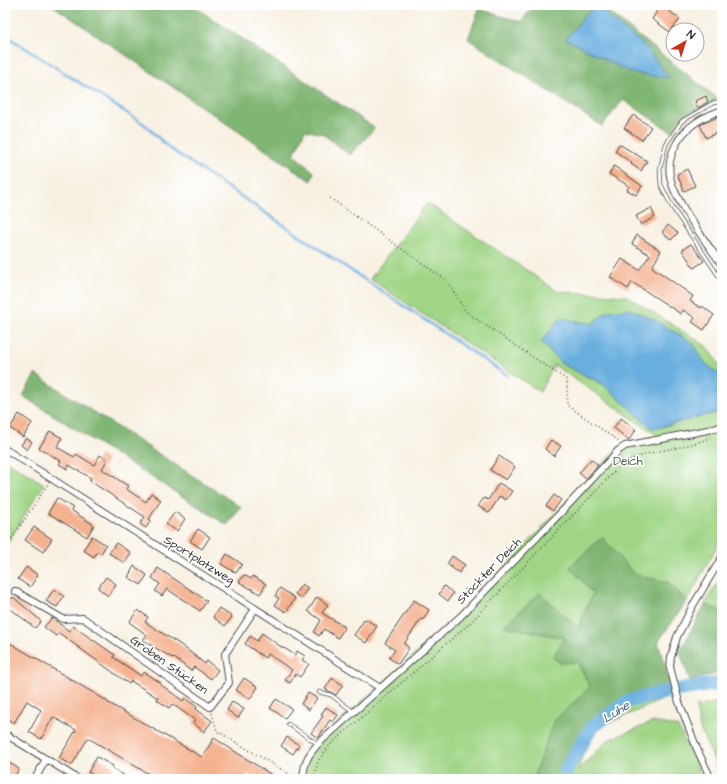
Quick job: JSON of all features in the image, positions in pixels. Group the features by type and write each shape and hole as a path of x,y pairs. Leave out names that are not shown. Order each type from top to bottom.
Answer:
{"street":[{"path":"722,110 703,118 690,127 681,136 674,148 670,165 672,183 681,203 722,265"},
{"name":"Stöckter Deich","path":"303,779 304,764 318,744 461,616 618,451 625,446 718,428 722,424"},
{"name":"Sportplatzweg","path":"5,450 380,688"},
{"path":"711,779 697,749 679,702 670,667 671,657 677,637 722,557"},
{"name":"Groben Stücken","path":"15,591 63,619 83,618 210,707 229,683 225,654 256,609"},
{"path":"5,734 78,779"},
{"path":"35,779 46,759"}],"lane":[{"path":"722,101 713,103 682,121 666,144 660,169 661,185 672,207 722,281"},
{"path":"320,692 331,695 354,712"},
{"path":"288,724 318,744"}],"path":[{"path":"330,198 447,281 466,312 567,380 567,405 625,446"},
{"path":"314,779 318,761 331,744 469,624 616,470 635,458 684,446 708,439 715,435"},
{"path":"5,549 51,479"},
{"path":"210,707 217,731 299,779"}],"green space":[{"path":"52,5 192,5 375,128 350,155 323,134 305,130 294,155 314,172 311,181"},
{"path":"534,5 615,5 610,13 665,57 665,62 672,62 718,99 682,118 672,132 623,100 602,126 468,39 479,9 521,22"},
{"name":"Deich","path":"427,203 557,291 627,296 706,346 722,368 722,377 704,362 693,343 677,334 608,311 592,324 560,318 562,364 603,384 653,429 722,411 722,537 687,601 658,642 672,692 671,696 590,731 578,770 608,740 654,722 678,727 703,779 299,779 301,759 312,746 453,620 619,446 658,436 554,365 540,392 370,279"},
{"path":"35,374 241,507 227,525 23,396"},
{"path":"5,460 44,484 5,547"},
{"path":"602,537 635,575 668,582 687,601 658,642 672,692 661,698 604,713 585,727 560,770 558,779 533,779 553,722 590,687 577,662 560,663 553,657 564,638 504,626 540,593 578,628 593,593 570,567"},
{"path":"722,575 722,612 705,604"},
{"path":"705,604 722,612 722,672 690,681 680,652"},
{"path":"722,701 722,778 700,729 696,707"}],"water":[{"path":"594,5 645,46 669,78 631,73 566,39"},
{"path":"630,309 655,320 693,343 704,362 722,377 722,411 653,429 603,384 562,364 541,342 560,318 592,324 608,311"}],"building":[{"path":"661,5 680,19 678,22 665,22 665,28 652,19"},
{"path":"706,96 708,102 698,108 695,101"},
{"path":"633,115 651,127 642,140 624,128"},
{"path":"722,115 722,130 706,138 700,125"},
{"path":"619,144 647,161 641,171 615,151"},
{"path":"614,166 642,186 636,195 627,190 629,186 609,174"},
{"path":"687,169 695,186 684,191 677,174"},
{"path":"651,208 655,217 641,225 636,216"},
{"path":"668,225 678,233 671,240 662,232"},
{"path":"637,235 661,251 652,267 693,296 690,301 701,308 702,306 714,315 704,330 692,322 695,318 683,310 681,314 632,282 628,289 610,277 622,259 639,270 650,255 632,244"},
{"path":"691,244 704,261 694,268 682,250"},
{"path":"19,414 32,423 23,437 10,428"},
{"path":"621,418 636,430 629,440 614,428"},
{"path":"50,431 62,438 57,447 74,457 76,454 94,465 100,455 107,460 102,469 128,486 126,489 146,502 151,493 161,500 149,519 151,520 146,528 140,524 145,517 90,481 91,478 69,465 67,469 59,464 61,461 39,448"},
{"path":"26,438 32,442 27,450 21,445"},
{"path":"551,440 561,446 554,456 545,449"},
{"path":"499,456 515,467 506,480 490,470"},
{"path":"591,459 598,465 586,479 579,473"},
{"path":"499,483 512,491 506,500 500,496 489,513 478,506 484,498 488,500"},
{"path":"554,495 561,500 553,511 546,506"},
{"path":"57,498 73,508 71,510 94,525 87,537 48,513"},
{"path":"175,512 185,519 177,531 166,524"},
{"path":"34,527 52,539 43,552 25,540"},
{"path":"198,529 210,537 202,549 190,541"},
{"path":"92,536 106,545 101,554 97,551 94,557 83,550"},
{"path":"116,543 131,553 124,563 109,553"},
{"path":"227,554 242,564 236,573 221,564"},
{"path":"452,556 465,565 459,573 447,564"},
{"path":"134,566 147,575 141,585 128,577"},
{"path":"26,567 38,575 30,587 18,579"},
{"path":"158,568 207,601 200,611 167,589 162,596 155,591 160,584 152,578"},
{"path":"244,575 251,579 253,576 266,584 260,594 239,582"},
{"path":"106,577 116,584 108,596 98,588"},
{"path":"302,584 308,588 301,598 295,594"},
{"path":"444,586 453,593 448,601 439,594"},
{"path":"280,588 295,598 286,612 275,605 279,598 275,596"},
{"path":"54,589 64,596 57,607 46,601"},
{"path":"13,597 41,621 35,628 6,605"},
{"path":"317,597 328,605 322,613 345,627 338,638 324,629 319,636 314,632 321,620 308,611"},
{"path":"414,600 429,610 404,644 409,648 398,664 389,658 395,650 385,643"},
{"path":"219,608 232,617 225,626 213,617"},
{"path":"138,610 148,617 145,622 181,645 205,664 207,661 218,670 211,679 194,667 191,671 173,657 172,658 143,640 147,635 129,622"},
{"path":"52,618 69,631 73,626 115,655 113,657 141,676 144,672 161,683 160,684 183,701 185,698 197,707 196,709 212,721 204,732 193,723 195,720 172,704 169,708 157,700 158,698 131,681 129,684 59,633 56,636 44,627"},
{"path":"365,619 377,626 366,643 354,635"},
{"path":"262,633 295,655 297,651 305,656 302,660 309,664 300,677 296,674 290,683 285,680 292,670 268,654 265,658 245,644 250,636 257,641"},
{"path":"5,640 107,702 202,757 214,738 278,779 256,779 248,774 244,779 157,779 88,738 72,765 59,758 76,730 53,717 41,739 29,732 41,710 27,701 14,723 5,718"},
{"path":"244,678 258,687 250,699 236,690"},
{"path":"332,678 343,685 336,695 325,689"},
{"path":"308,693 317,698 309,710 301,704"},
{"path":"276,699 292,709 285,718 270,708"},
{"path":"232,702 244,709 238,718 227,710"},
{"path":"326,707 338,715 333,722 330,720 318,738 311,733 323,716 321,715"},
{"path":"287,737 299,745 293,754 281,746"},
{"path":"97,757 113,766 112,768 130,779 100,779 88,772"},
{"path":"5,760 19,769 13,779 5,779"}],"waterway":[{"path":"5,35 144,124 169,148 508,376"},
{"name":"Luhe","path":"564,779 567,768 592,727 628,701 670,691 722,683"}]}
